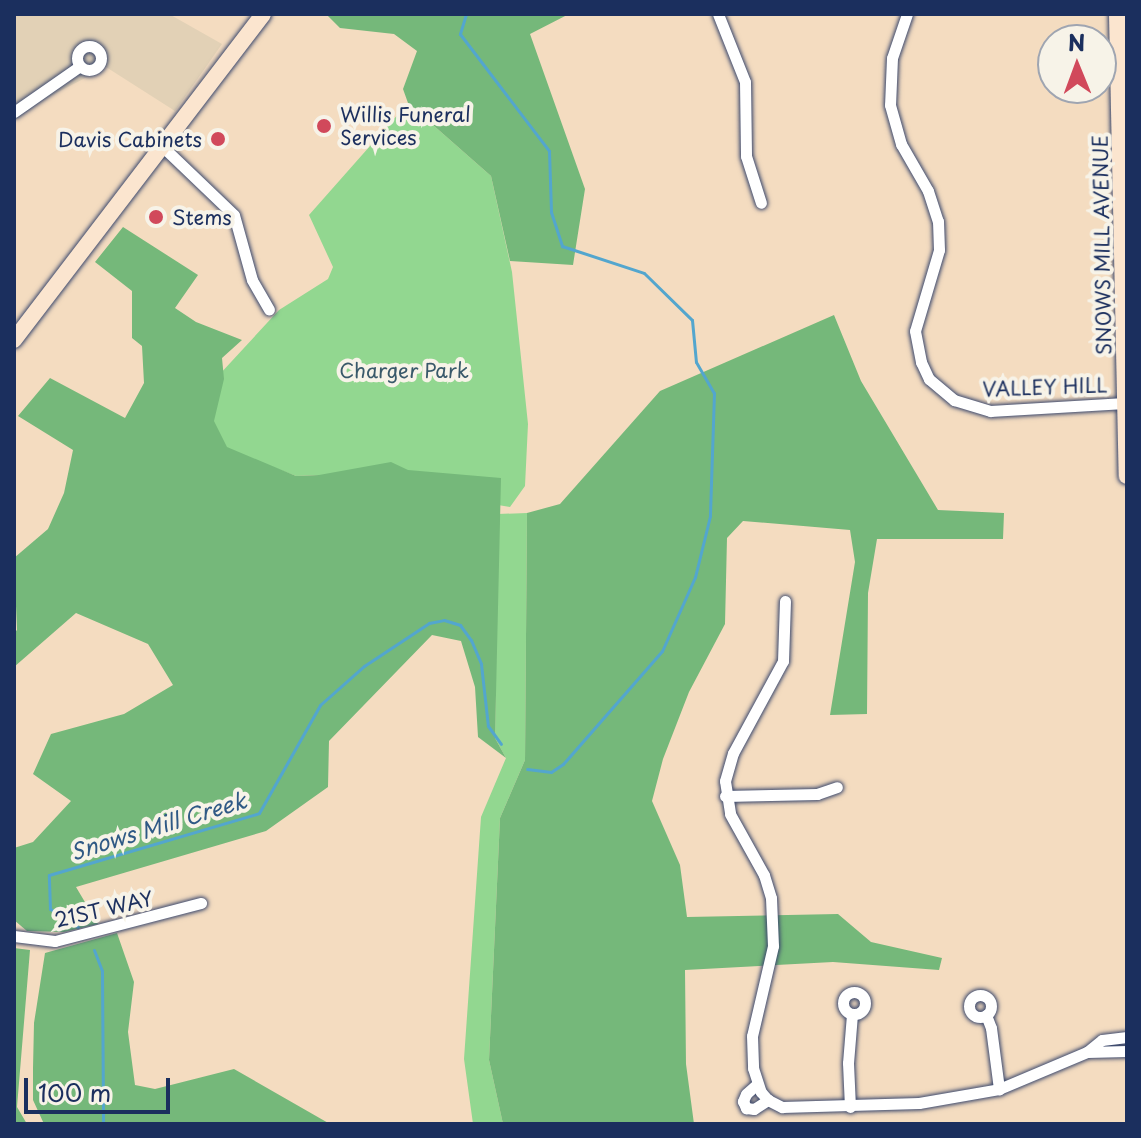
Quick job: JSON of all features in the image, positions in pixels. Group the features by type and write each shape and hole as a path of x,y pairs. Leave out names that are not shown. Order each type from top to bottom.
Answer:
{"main road":[{"path":"14,340 263,14"},
{"name":"SNOWS MILL AVENUE","path":"1117,14 1127,476"}],"street":[{"path":"718,14 745,82 746,156 761,203"},
{"name":"VALLEY HILL","path":"907,14 892,58 890,105 901,144 928,191 938,221 939,250 915,331 921,362 929,379 954,400 990,411 1125,403"},
{"path":"14,112 80,66"},
{"path":"163,147 234,215 252,280 269,309"},
{"path":"785,601 783,661 727,766 725,796 730,814 764,875 771,898 773,946 752,1036 756,1085 768,1100 782,1107 919,1103 999,1089 1087,1052 1102,1040 1127,1037"},
{"path":"725,796 817,794 837,787"},
{"name":"21ST WAY","path":"14,936 55,941 201,903"},
{"path":"850,1107 848,1063 852,1014"},
{"path":"986,1015 991,1028 999,1089"},
{"path":"1087,1052 1127,1051"},
{"path":"756,1085 746,1094 743,1101 746,1108 754,1109 768,1100"}],"shaded area":[{"path":"14,14 169,14 222,44 175,111 106,67 45,99 14,121"}],"green space":[{"path":"326,14 569,14 530,34 585,189 573,265 510,261 491,176 408,103 403,89 417,51 394,34 340,28"},
{"name":"Charger Park","path":"408,103 491,176 512,272 528,424 525,486 510,507 319,475 296,476 203,440 219,375 279,310 328,279 333,267 309,215"},
{"path":"123,227 198,275 175,308 196,322 242,340 222,358 224,379 214,421 227,447 296,476 391,462 408,470 501,478 495,738 506,758 478,737 475,687 461,641 432,635 329,741 328,787 266,831 76,887 98,924 64,932 27,931 14,920 14,848 33,842 71,801 33,774 51,734 124,714 173,685 148,644 76,613 14,667 14,633 17,630 14,558 48,529 64,493 73,450 18,416 50,378 125,418 144,383 142,346 132,338 132,291 95,262"},
{"path":"834,315 861,381 938,510 1004,513 1003,539 877,539 868,593 867,714 830,715 855,562 850,530 743,521 727,538 725,624 689,692 663,759 652,801 680,865 687,917 838,914 871,942 942,958 939,970 833,962 685,970 686,1064 694,1124 503,1124 489,1060 500,818 525,760 527,513 560,504 660,391"},
{"path":"527,513 525,760 500,818 489,1060 503,1124 473,1124 464,1059 481,817 506,758 495,738 498,514"},
{"path":"117,933 134,982 128,1032 135,1085 155,1089 234,1069 330,1124 44,1124 33,1100 33,1068 34,1023 45,953"},
{"path":"14,948 30,950 17,1107 27,1124 14,1124"}],"waterway":[{"name":"Snows Mill Creek","path":"466,14 460,34 549,151 551,212 562,246 644,273 692,320 696,362 714,393 710,516 695,577 662,651 563,764 551,772 527,769"},
{"name":"Snows Mill Creek","path":"78,927 50,909 49,875 259,813 320,705 364,666 429,623 444,620 460,625 471,640 481,664 488,726 501,744"},
{"name":"Snows Mill Creek","path":"94,950 102,971 103,1124"}],"place":[{"name":"Willis Funeral Services","path":"324,126"},
{"name":"Davis Cabinets","path":"218,139"},
{"name":"Stems","path":"156,217"}]}
